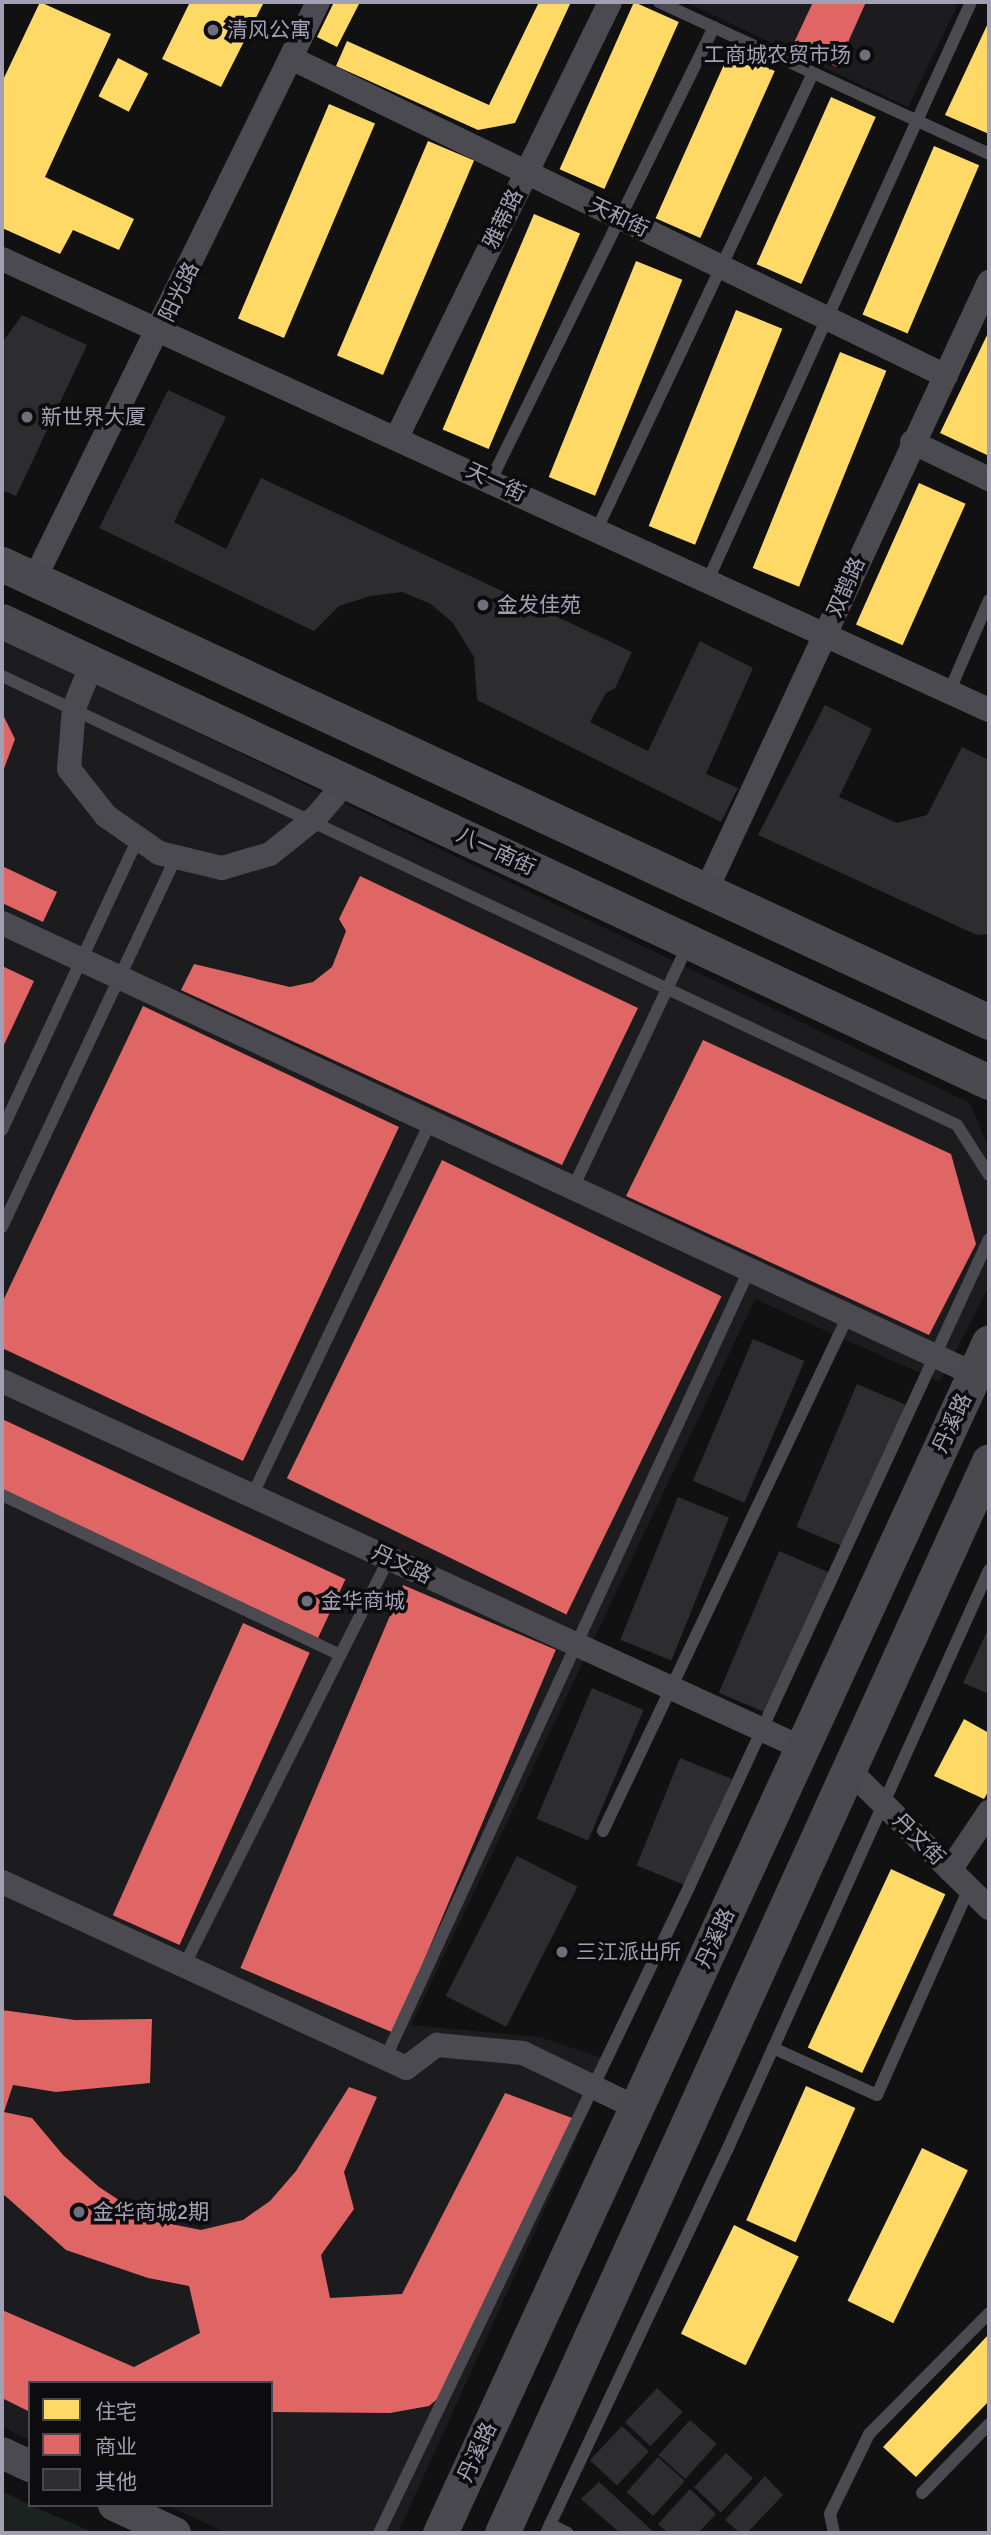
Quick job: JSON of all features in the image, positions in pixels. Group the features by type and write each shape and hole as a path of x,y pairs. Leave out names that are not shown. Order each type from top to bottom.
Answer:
{"main road":[{"path":"2,564 705,893 989,1022"},
{"name":"八一南街","path":"2,621 989,1082"},
{"name":"丹溪路","path":"440,2533 989,1342"},
{"path":"502,2533 989,1461"}],"street":[{"name":"阳光路","path":"34,579 160,331 318,2"},
{"name":"雅蒂路","path":"397,437 610,2"},
{"name":"天和街","path":"291,58 946,376"},
{"name":"天一街","path":"2,259 397,437 989,710"},
{"name":"双鹊路","path":"705,893 912,442 988,290"},
{"path":"912,442 989,479"},
{"path":"92,664 74,708 69,769 106,816 159,853 222,868 270,854 311,821 346,782"},
{"path":"2,923 974,1374"},
{"name":"丹文路","path":"2,1381 802,1748"},
{"name":"丹文街","path":"849,1770 989,1908"},
{"path":"950,1870 989,1812"},
{"path":"2,1882 405,2068 437,2045 523,2053 637,2108"},
{"path":"2,2454 28,2465"},
{"path":"118,2507 175,2533"}],"lane":[{"path":"659,2 989,154"},
{"path":"708,580 971,2"},
{"path":"491,480 714,27"},
{"path":"597,529 813,73"},
{"path":"949,692 989,600"},
{"path":"2,676 957,1125 989,1175"},
{"path":"2,1130 138,839"},
{"path":"2,1227 176,857"},
{"path":"573,1188 690,942"},
{"path":"252,1496 430,1122"},
{"path":"379,2533 593,2087 989,1239"},
{"path":"384,2059 749,1270"},
{"path":"603,1831 848,1316"},
{"path":"2,1495 341,1656"},
{"path":"184,1966 389,1558"},
{"path":"568,2533 548,2529 773,2048 989,1570"},
{"path":"773,2048 877,2095 969,1888"},
{"path":"834,2533 830,2514 869,2434 989,2312"},
{"path":"922,2493 989,2424"}],"shaded area":[{"name":"工商城农贸市场","path":"685,2 959,2 908,107"},
{"name":"金华商城","path":"2,639 970,1103 989,1149 989,1286 940,1382 755,1299 411,2025 540,2037 612,2061 398,2533 226,2533 171,2507 273,2507 273,2381 28,2381 28,2439 2,2427"},
{"path":"2,2491 28,2504 28,2507 35,2507 95,2533 2,2533"}],"building: 住宅":[{"path":"40,2 111,34 45,177 134,219 119,250 73,230 60,254 2,228 2,82"},
{"name":"清风公寓","path":"190,2 264,2 221,87 162,59"},
{"path":"334,2 360,2 337,47 317,37"},
{"path":"539,2 571,2 515,123 478,130 336,66 347,41 489,105"},
{"path":"634,2 679,22 604,189 560,169"},
{"path":"989,21 989,134 945,115"},
{"path":"730,51 775,71 700,238 656,218"},
{"path":"118,58 148,73 129,112 98,96"},
{"path":"831,97 876,117 801,284 757,264"},
{"path":"329,104 375,124 284,338 238,318"},
{"path":"428,141 474,161 383,375 337,355"},
{"path":"934,146 979,165 908,334 862,314"},
{"path":"534,214 580,234 489,449 443,429"},
{"path":"636,261 682,280 595,496 549,477"},
{"path":"736,310 782,329 695,545 649,526"},
{"path":"989,331 989,451 987,455 940,433"},
{"path":"840,352 886,371 799,587 753,568"},
{"path":"919,483 966,504 903,645 856,625"},
{"path":"964,1719 989,1733 989,1790 984,1799 934,1776"},
{"path":"891,1869 945,1894 862,2073 808,2048"},
{"path":"806,2086 855,2108 796,2242 746,2220"},
{"path":"922,2148 968,2170 893,2323 847,2301"},
{"path":"734,2225 799,2257 746,2365 681,2334"},
{"path":"989,2334 989,2401 916,2477 883,2447"}],"building: 商业":[{"path":"813,2 866,2 837,67 792,47"},
{"path":"2,713 15,739 2,774"},
{"path":"2,866 57,892 43,922 2,903"},
{"path":"360,876 638,1008 562,1165 181,990 194,964 290,987 313,982 332,967 346,931 339,919"},
{"path":"2,966 34,981 2,1049"},
{"path":"143,1006 399,1127 243,1461 2,1348 2,1303"},
{"path":"703,1040 951,1154 976,1244 929,1335 626,1196"},
{"path":"442,1160 722,1296 566,1615 287,1478"},
{"path":"2,1419 345,1579 318,1638 2,1491"},
{"path":"403,1585 556,1650 393,2033 240,1968"},
{"path":"243,1623 310,1653 180,1945 113,1915"},
{"name":"金华商城2期","path":"2,2010 75,2020 152,2019 150,2083 56,2092 13,2085 4,2112 32,2118 63,2155 99,2187 140,2214 171,2224 201,2230 243,2220 270,2201 296,2171 349,2087 377,2097 344,2172 354,2209 321,2255 330,2298 402,2294 505,2093 572,2118 448,2390 429,2406 390,2413 273,2412 273,2381 28,2381 28,2411 2,2398 2,2310 134,2367 200,2333 189,2286 148,2278 66,2250 2,2193"}],"building: 其他":[{"name":"新世界大厦","path":"22,315 87,345 16,496 2,490 2,343"},
{"name":"金发佳苑","path":"168,390 226,417 174,522 226,549 261,478 632,652 615,688 606,693 590,722 648,751 700,641 753,668 706,774 738,788 721,822 477,700 474,657 453,623 431,604 402,592 370,596 339,606 314,631 99,528"},
{"path":"825,705 872,729 839,797 897,823 927,815 962,747 989,760 989,934 977,935 758,835"},
{"path":"753,1339 805,1361 744,1503 693,1481"},
{"path":"857,1384 909,1406 848,1549 796,1527"},
{"path":"678,1497 729,1518 671,1660 620,1640"},
{"path":"779,1551 831,1573 770,1715 719,1693"},
{"path":"989,1627 989,1694 963,1683"},
{"path":"592,1688 644,1710 588,1841 537,1819"},
{"path":"680,1758 732,1779 688,1887 637,1866"},
{"path":"517,1856 578,1887 506,2027 446,1996"},
{"path":"657,2388 683,2412 651,2446 625,2422"},
{"path":"690,2420 717,2444 685,2479 659,2455"},
{"path":"622,2426 649,2451 617,2486 590,2460"},
{"path":"726,2453 753,2478 721,2513 694,2487"},
{"path":"658,2457 685,2481 653,2516 627,2492"},
{"path":"765,2476 783,2495 747,2533 740,2533 725,2520"},
{"path":"599,2482 655,2533 620,2533 581,2499"},
{"path":"690,2489 716,2514 698,2533 668,2533 658,2524"}],"place":[{"name":"清风公寓","path":"213,30"},
{"name":"工商城农贸市场","path":"865,55"},
{"name":"新世界大厦","path":"27,417"},
{"name":"金发佳苑","path":"483,605"},
{"name":"金华商城","path":"307,1601"},
{"name":"三江派出所","path":"562,1952"},
{"name":"金华商城2期","path":"79,2212"}]}
